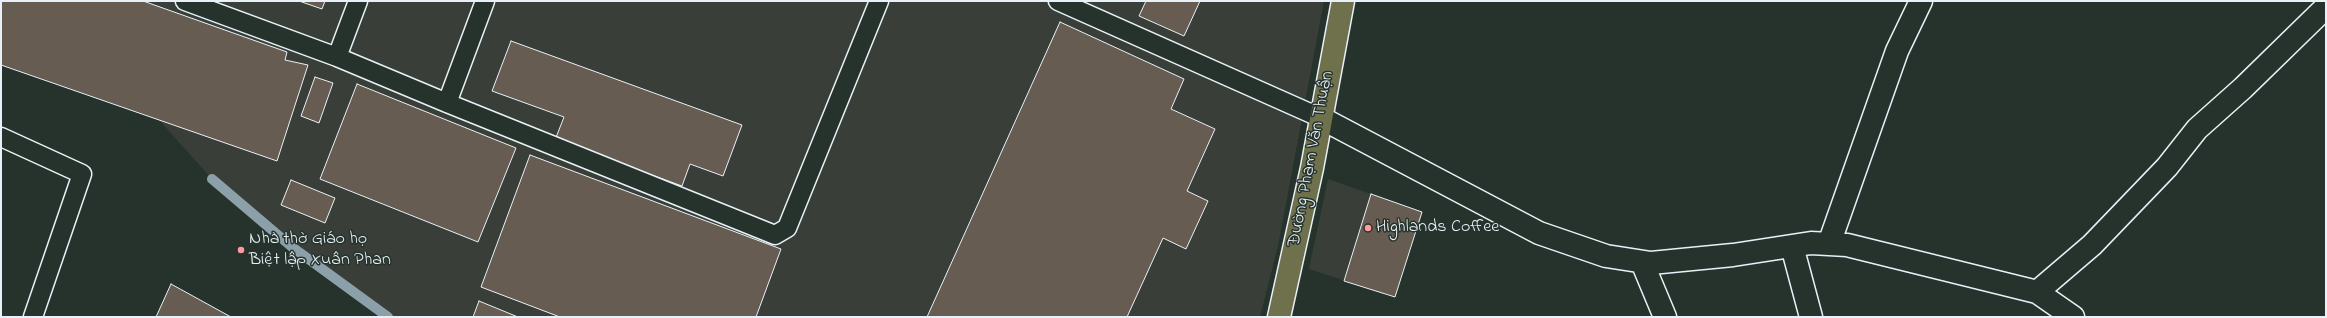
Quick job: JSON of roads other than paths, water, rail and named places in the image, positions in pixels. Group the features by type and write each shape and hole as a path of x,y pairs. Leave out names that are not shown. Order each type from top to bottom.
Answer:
{"main road":[{"name":"Đường Phạm Văn Thuận","path":"1279,317 1321,118 1343,1"}],"street":[{"path":"1829,244 1897,51 1921,1"},
{"path":"2036,292 2092,245 2167,167 2197,129 2243,88 2320,6"},
{"path":"1321,118 1539,233 1606,256 1651,263 1734,255 1811,243 1846,245 2036,292 2073,317"},
{"path":"1792,246 1811,317"},
{"path":"1642,262 1665,317"}],"lane":[{"path":"185,1 338,57 447,103 775,235 787,228 879,1"},
{"path":"338,57 358,1"},
{"path":"447,103 485,1"},
{"path":"1058,1 1321,118"},
{"path":"1,137 82,174 34,317"}],"waterway":[{"path":"212,179 292,247 388,317"}],"place":[{"name":"Highlands Coffee","path":"1368,228"},
{"name":"Nhà thờ Giáo họ Biệt lập Xuân Phan","path":"241,250"}]}
